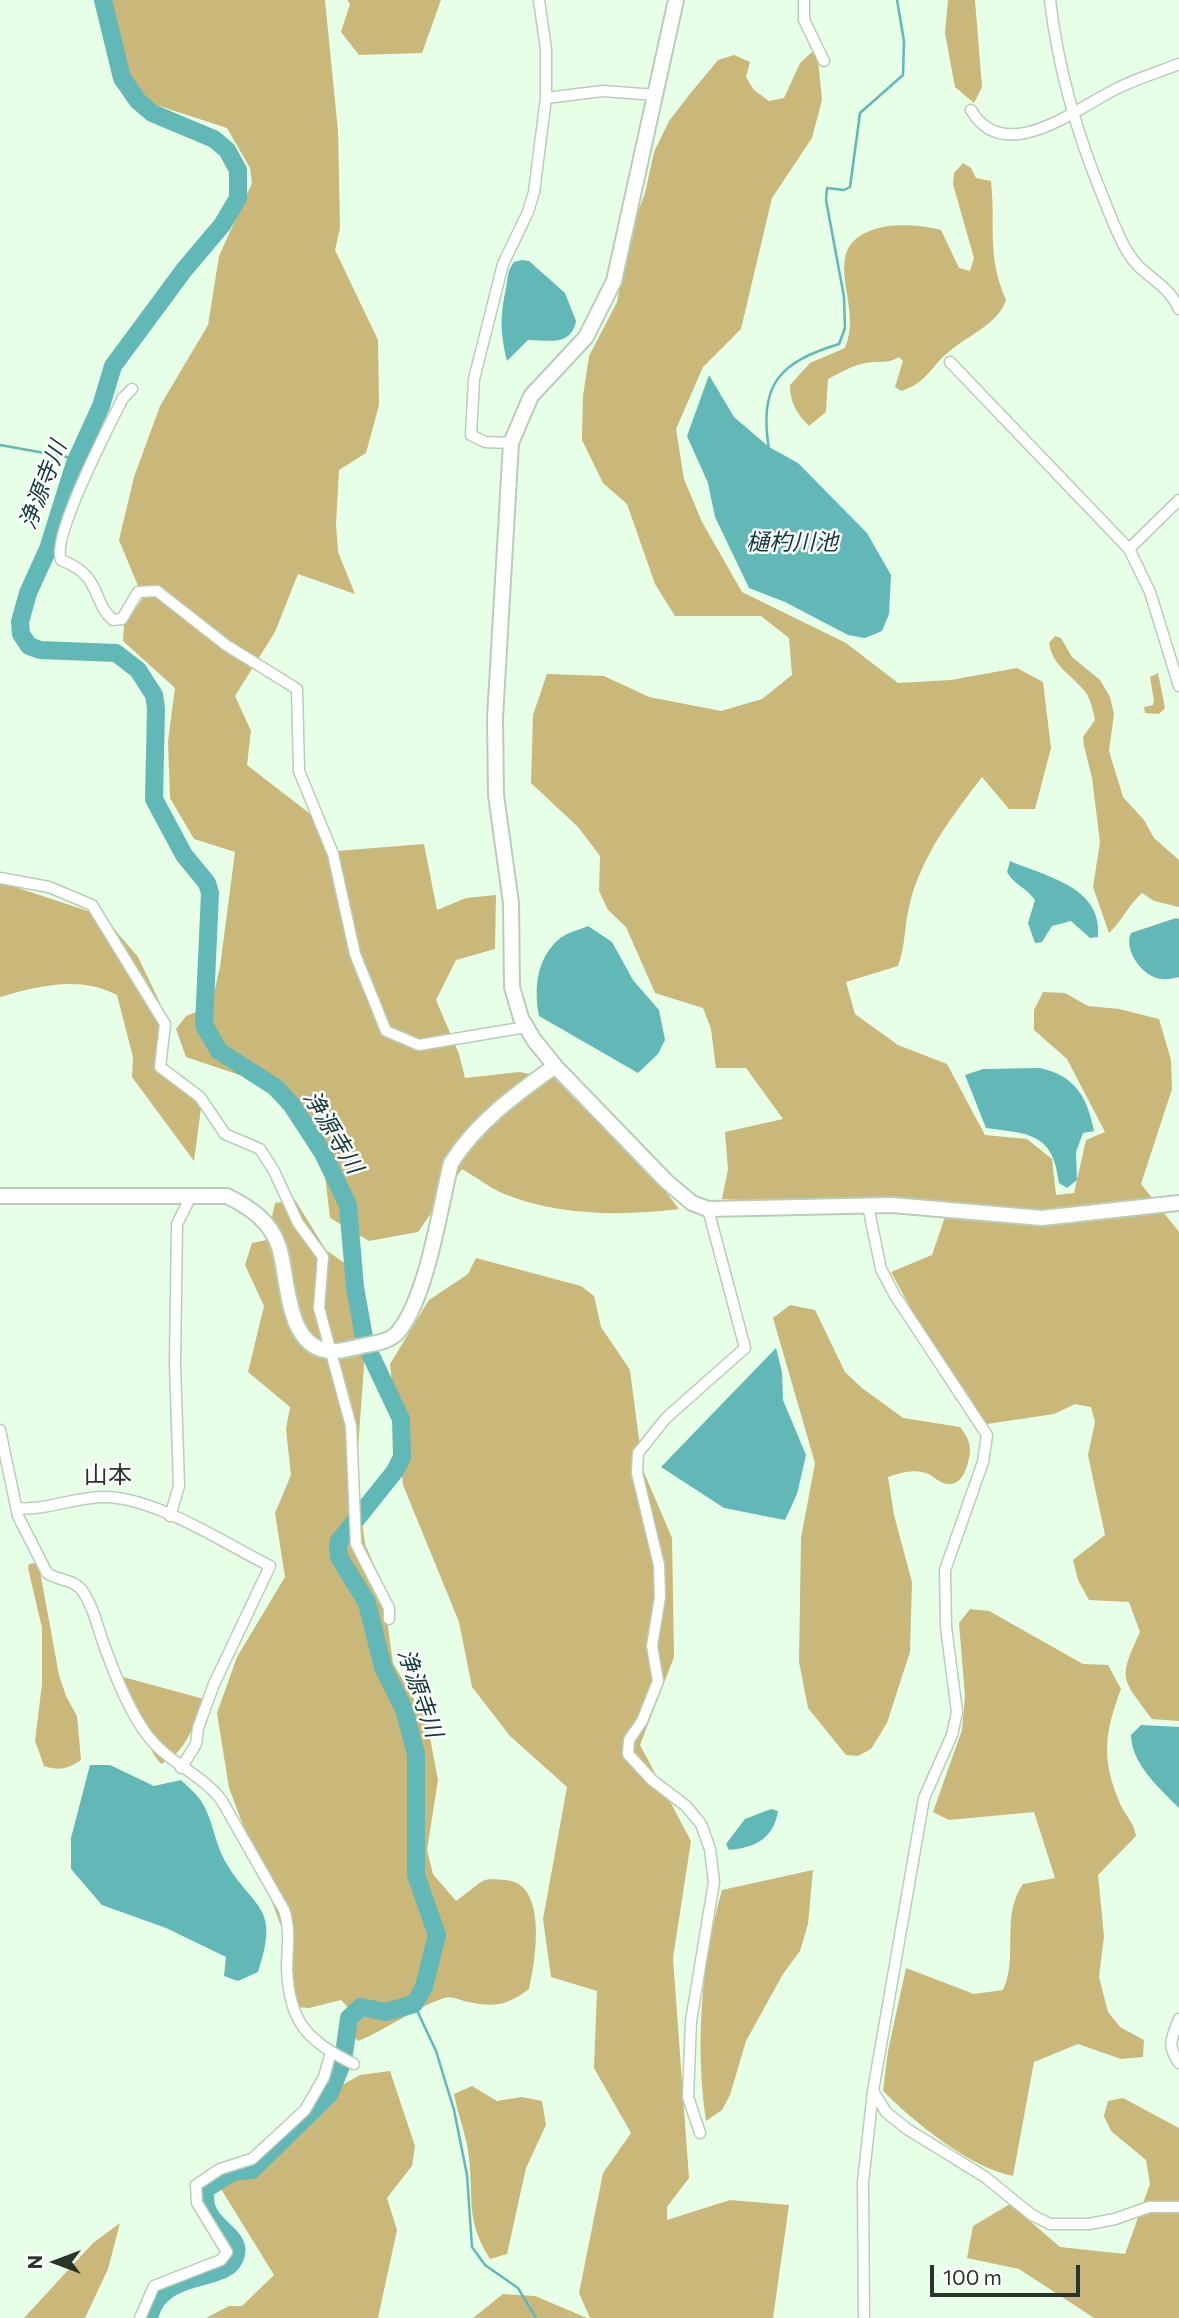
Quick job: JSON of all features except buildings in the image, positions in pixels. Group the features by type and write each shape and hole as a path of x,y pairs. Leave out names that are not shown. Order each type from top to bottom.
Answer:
{"street":[{"path":"511,443 485,442 471,435 470,422 474,380 503,264 528,212 534,192 546,98 546,49 539,0"},
{"path":"676,0 614,281 586,337 531,396 517,421 511,443 495,718 496,795 510,903 512,987 526,1027 555,1066 666,1181 692,1203 708,1209 903,1206 1042,1218 1179,1203"},
{"path":"804,0 804,20 824,61"},
{"path":"1050,0 1054,40 1071,113 1125,249 1138,269 1161,282 1172,294 1179,309"},
{"path":"971,110 978,122 1005,135 1024,134 1119,87 1179,64"},
{"path":"546,98 603,91 656,95"},
{"path":"950,362 1129,549 1150,592 1179,686"},
{"path":"132,389 123,398 82,484 66,527 59,555 61,560 74,565 90,579 113,620 122,620 138,592 157,591 226,645 297,688 299,771 333,854 355,954 386,1031 419,1045 526,1027"},
{"path":"1129,549 1179,500"},
{"path":"0,878 49,887 92,905 165,1024 160,1067 200,1097 225,1134 260,1149 274,1171 298,1223 323,1257 319,1308 336,1351 351,1426 356,1544 389,1608 389,1619"},
{"path":"0,1196 227,1196 259,1215 279,1246 299,1329 307,1339 336,1351 380,1342 399,1331 413,1307 451,1163 463,1144 499,1108 555,1066"},
{"path":"170,1516 179,1486 175,1363 177,1224 192,1194"},
{"path":"864,2318 863,2182 873,2091 924,1798 952,1735 957,1712 946,1627 945,1570 982,1462 987,1435 894,1294 881,1269 868,1206"},
{"path":"699,2133 688,2097 691,2021 714,1882 710,1849 701,1824 686,1806 652,1780 628,1754 629,1740 642,1721 658,1681 652,1646 660,1597 659,1565 636,1473 638,1453 666,1418 745,1348 708,1209"},
{"path":"0,1430 17,1508 47,1573 55,1579 68,1580 86,1597 115,1676 152,1741 181,1768 213,1788 284,1910 289,1926 287,1970 292,2010 313,2041 354,2064"},
{"path":"17,1508 32,1509 105,1497 128,1499 170,1516 270,1566 214,1684 198,1728 196,1744 181,1768"},
{"path":"1179,2020 1177,2030 1170,2038 1170,2047 1179,2063"},
{"path":"140,2318 154,2286 221,2260 227,2252 226,2246 197,2203 196,2185 220,2169 252,2159 305,2110 324,2077 331,2052"},
{"path":"873,2091 886,2112 907,2129 985,2177 1032,2216 1050,2224 1089,2224 1149,2207 1179,2207"}],"shaded area":[{"path":"112,0 325,0 338,131 340,228 335,250 378,340 379,405 366,453 339,470 336,524 338,552 355,594 298,574 275,632 235,696 251,731 247,765 309,813 336,851 424,844 437,910 466,898 496,895 495,949 456,960 436,1000 459,1054 465,1078 519,1072 562,1079 611,1120 679,1209 613,1213 546,1207 504,1194 462,1169 418,1232 369,1241 330,1218 320,1133 272,1086 186,1057 176,1029 186,1016 211,1006 220,967 235,852 194,839 170,798 168,741 175,688 123,641 124,624 143,598 119,540 134,477 160,406 208,325 219,256 252,183 250,168 227,128 141,100 119,50"},
{"path":"347,0 441,0 422,53 359,55 341,32 350,4"},
{"path":"948,0 975,0 982,87 974,103 955,87 945,33"},
{"path":"813,51 818,59 822,100 812,138 772,198 741,329 703,367 676,429 684,479 702,522 742,592 846,643 898,683 951,680 1017,668 1043,682 1051,748 1035,809 1009,809 982,777 950,821 922,868 910,903 898,966 846,982 855,1014 898,1045 947,1064 985,1135 1027,1139 1052,1159 1056,1195 1074,1193 1086,1140 1105,1132 1067,1059 1034,1030 1034,1010 1043,992 1065,993 1088,1006 1119,1009 1159,1019 1171,1060 1172,1089 1141,1184 1179,1232 1179,1721 1152,1719 1129,1686 1126,1678 1128,1660 1140,1632 1129,1602 1089,1600 1078,1580 1073,1560 1105,1535 1088,1455 1095,1422 1091,1407 1075,1404 1054,1414 987,1424 915,1316 891,1272 932,1255 949,1205 885,1198 816,1204 722,1199 728,1169 725,1132 783,1119 746,1068 716,1068 711,1029 703,1008 655,993 626,927 608,910 599,891 600,856 578,827 531,783 533,715 547,674 604,676 649,697 721,711 762,699 792,675 789,638 761,616 675,616 655,584 627,504 603,483 582,440 583,396 589,356 617,302 628,239 645,193 654,152 669,121 718,60 734,55 750,62 746,77 754,90 769,101 784,98 800,63"},
{"path":"963,163 971,168 976,178 991,181 994,254 1006,300 1002,308 990,322 944,356 918,383 901,391 895,387 903,361 899,357 856,366 828,379 826,412 809,426 795,408 790,385 810,363 845,348 850,331 850,314 844,263 848,249 857,238 875,229 899,225 941,230 959,268 970,271 974,258 953,184 954,173"},
{"path":"1055,636 1061,638 1072,657 1100,680 1110,697 1114,714 1109,751 1123,797 1144,820 1154,838 1179,860 1179,907 1154,901 1142,893 1109,933 1093,887 1100,842 1092,778 1083,737 1095,720 1086,693 1054,659 1049,643"},
{"path":"1158,673 1165,708 1159,714 1145,713 1144,707 1153,705 1154,701 1150,677"},
{"path":"0,882 103,916 138,957 160,1003 160,1059 201,1108 194,1161 132,1077 133,1057 117,995 88,985 58,984 0,997"},
{"path":"295,1200 326,1250 346,1264 367,1325 356,1476 365,1544 382,1583 393,1663 427,1722 438,1780 427,1850 433,1874 456,1901 485,1880 505,1880 519,1884 528,1894 536,1924 532,1976 529,1989 521,1995 491,2005 444,1998 358,2041 352,2036 356,2016 341,2000 309,2008 294,2007 281,1977 287,1942 229,1788 217,1713 237,1657 285,1577 275,1513 291,1475 286,1429 290,1407 248,1372 264,1306 245,1265 252,1243 267,1240 275,1203"},
{"path":"476,1258 581,1286 594,1296 601,1327 630,1370 643,1470 672,1538 674,1657 640,1745 691,1841 673,1958 689,2178 667,2207 667,2220 730,2200 789,2205 773,2318 590,2318 579,2293 603,2173 631,2133 594,2068 597,1991 551,1977 543,1919 567,1787 510,1736 472,1687 459,1622 403,1485 390,1364 429,1300 468,1274"},
{"path":"790,1305 815,1310 845,1372 862,1388 903,1418 960,1427 970,1446 966,1469 961,1479 953,1484 916,1471 888,1477 894,1515 912,1582 910,1652 887,1723 871,1749 858,1756 846,1755 808,1708 799,1662 801,1538 815,1463 773,1318"},
{"path":"36,1563 39,1566 59,1675 77,1716 81,1760 63,1768 44,1766 35,1741 42,1684 42,1628 28,1568 29,1564"},
{"path":"970,1609 989,1611 1083,1664 1108,1665 1121,1689 1111,1719 1107,1745 1109,1771 1136,1836 1098,1875 1104,1936 1099,1977 1108,2012 1120,2027 1144,2040 1143,2057 1121,2059 1078,2044 1034,2062 1013,2176 979,2164 961,2154 926,2129 883,2091 888,2051 906,1968 974,1994 1003,1990 1010,1963 1012,1910 1016,1897 1023,1884 1055,1878 1034,1812 949,1820 933,1812 962,1730 965,1696 959,1623"},
{"path":"123,1677 204,1699 183,1745 161,1764 154,1755 121,1684"},
{"path":"813,1870 808,1924 800,1951 783,1974 746,2041 730,2095 722,2110 706,2121 701,2063 702,2004 709,1946 722,1890"},
{"path":"390,2071 415,2146 412,2166 387,2198 397,2230 378,2318 206,2318 229,2306 242,2306 274,2275 221,2189 324,2111 337,2088 360,2075"},
{"path":"472,2086 497,2101 522,2097 542,2101 546,2125 526,2168 507,2254 490,2259 474,2221 468,2150 454,2094"},
{"path":"1123,2098 1179,2128 1179,2318 1094,2318 1019,2269 967,2258 973,2226 1010,2204 1060,2247 1125,2254 1150,2184 1146,2160 1111,2131 1104,2116 1108,2101"},
{"path":"120,2223 108,2269 85,2318 24,2318 93,2243"},
{"path":"503,2294 535,2296 587,2318 473,2318"}],"water":[{"path":"529,261 565,293 576,321 569,335 564,338 551,341 528,340 507,361 502,332 503,307 510,268 514,262"},
{"name":"樋杓川池","path":"709,375 734,417 769,447 798,463 867,533 891,575 889,614 882,631 865,638 848,635 785,602 749,588 715,517 708,483 687,436"},
{"path":"1010,861 1070,886 1082,895 1092,906 1097,920 1098,937 1090,938 1071,921 1052,926 1042,942 1035,943 1028,923 1035,900 1007,872"},
{"path":"1179,919 1179,977 1155,977 1148,974 1132,955 1129,940 1131,933"},
{"path":"588,926 612,942 633,980 659,1010 665,1040 658,1054 638,1073 539,1016 538,975 545,957 561,938"},
{"path":"1040,1068 1062,1076 1078,1089 1088,1108 1094,1131 1083,1133 1076,1152 1077,1180 1067,1188 1059,1183 1056,1166 1045,1145 1026,1135 986,1128 965,1075 983,1069"},
{"path":"776,1348 782,1372 783,1400 806,1455 797,1494 785,1520 724,1508 661,1467"},
{"path":"1141,1725 1179,1727 1179,1808 1148,1775 1136,1756 1131,1735"},
{"path":"90,1765 110,1765 154,1786 181,1780 198,1797 225,1861 261,1909 265,1920 264,1950 258,1972 238,1981 224,1976 226,1957 166,1928 102,1905 71,1869 71,1838"},
{"path":"771,1809 778,1811 768,1835 755,1844 729,1850 726,1844 745,1819"}],"waterway":[{"name":"浄源寺川","path":"103,0 122,78 138,101 152,113 214,139 227,150 238,170 238,198 222,225 184,270 113,366 101,406 75,463 48,549 28,593 20,622 21,634 29,646 40,650 116,653 138,670 154,695 154,799 184,855 207,883 210,893 204,1025 219,1051 275,1087 291,1104 323,1153 348,1205 355,1287 365,1343 401,1419 402,1457 395,1471 339,1541 339,1557 367,1603 383,1667 404,1709 416,1754 416,1875 437,1935 424,1987 414,2004 386,2012 361,2007 349,2018 343,2061 330,2093 252,2170 233,2172 206,2189 208,2212 236,2246 236,2254 231,2264 166,2291 156,2302 149,2318"},
{"path":"769,449 767,408 778,379 802,359 839,344 845,328 844,297 826,200 827,188 844,190 850,187 860,113 903,75 904,41 897,0"},
{"path":"0,445 78,459"},
{"path":"414,2004 436,2051 454,2110 467,2175 472,2247 485,2265 518,2288 536,2318"}],"district":[{"name":"山本","path":"108,1475"}]}
